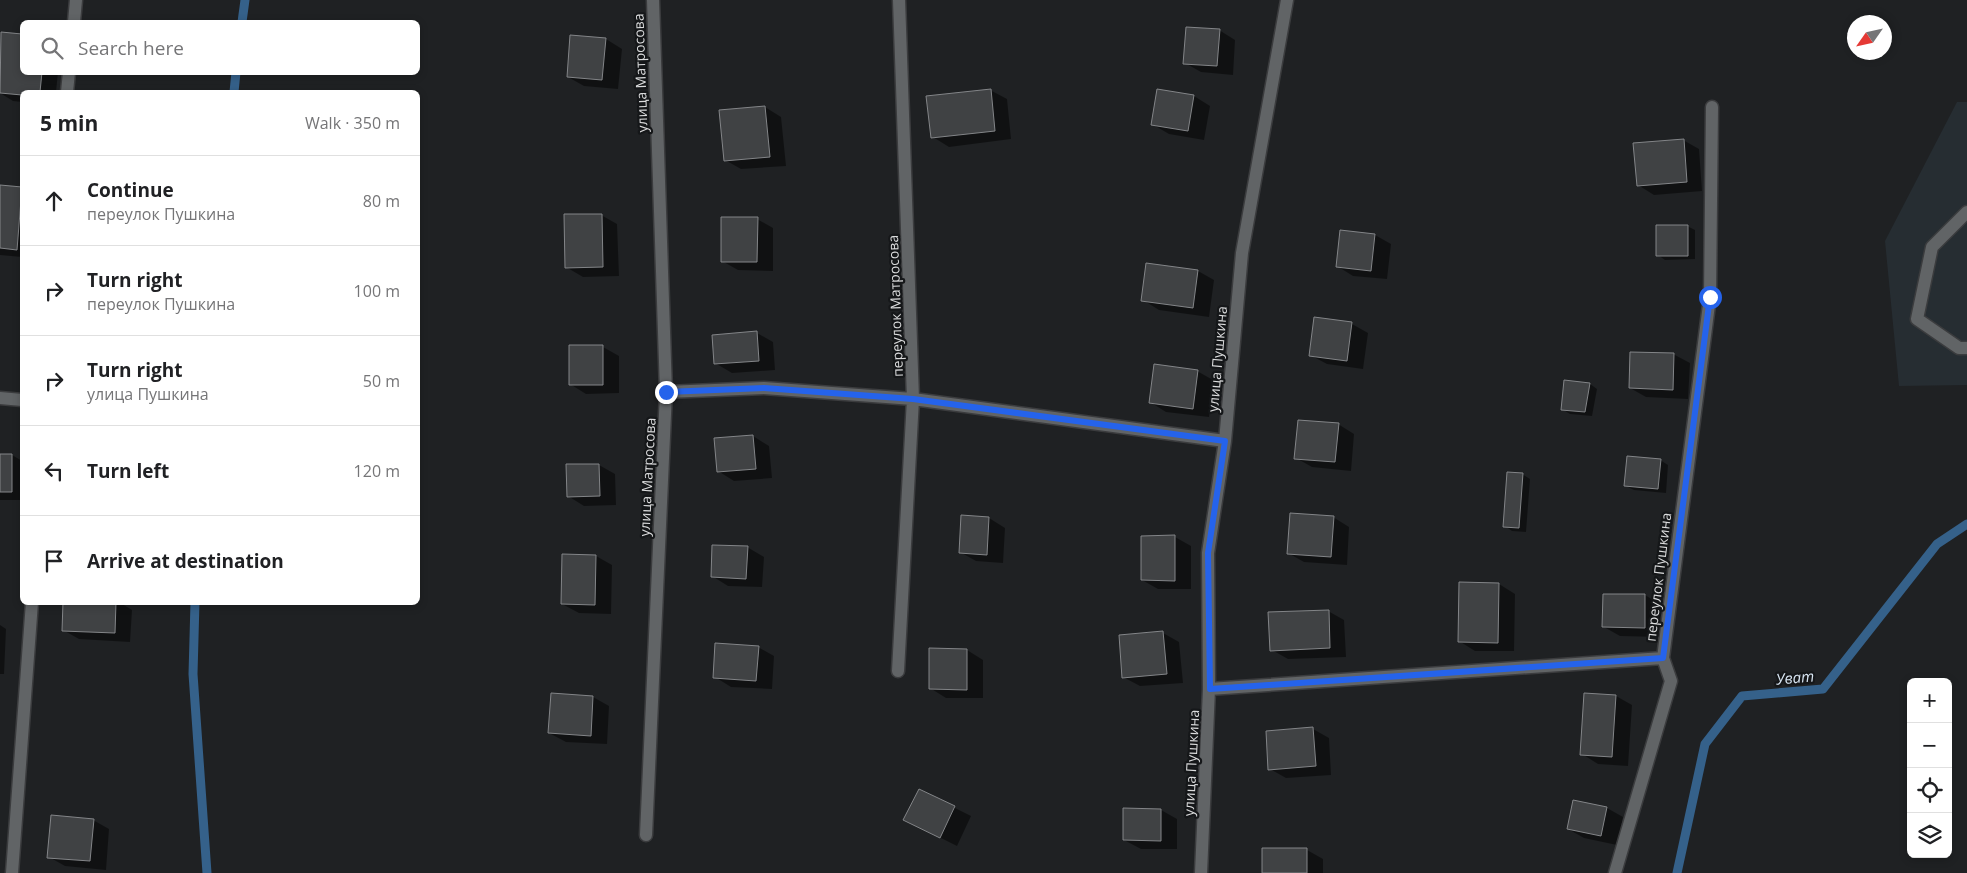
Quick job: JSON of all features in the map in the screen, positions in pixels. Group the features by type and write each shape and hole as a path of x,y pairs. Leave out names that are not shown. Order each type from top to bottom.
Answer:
{"street":[{"path":"74,20 76,0"},
{"name":"улица Матросова","path":"646,835 666,392 653,0"},
{"name":"переулок Матросова","path":"898,671 913,399 899,0"},
{"name":"улица Пушкина","path":"1201,873 1210,689 1208,553 1225,441 1242,253 1287,0"},
{"path":"67,90 69,75"},
{"name":"переулок Пушкина","path":"1210,689 1663,658 1710,297 1712,107"},
{"path":"1967,212 1932,247 1917,319 1959,348 1967,348"},
{"path":"666,392 764,388 913,399 1225,441"},
{"path":"0,398 20,400"},
{"path":"12,873 32,605"},
{"path":"1616,873 1671,681 1663,658"}],"shaded area":[{"path":"1957,102 1967,102 1967,385 1899,386 1885,241"}],"building":[{"path":"1186,27 1220,29 1217,66 1183,64"},
{"path":"1,32 20,34 20,75 42,75 40,90 20,90 20,95 0,93"},
{"path":"570,35 606,38 602,80 567,77"},
{"path":"991,89 995,131 931,138 926,96"},
{"path":"1157,89 1194,95 1188,131 1151,125"},
{"path":"765,106 770,157 724,161 719,110"},
{"path":"1684,139 1687,182 1637,186 1633,143"},
{"path":"0,185 20,187 17,250 0,248"},
{"path":"564,214 602,214 603,267 565,268"},
{"path":"721,217 758,217 757,262 721,262"},
{"path":"1656,225 1688,225 1688,256 1656,256"},
{"path":"1340,230 1375,234 1371,271 1336,267"},
{"path":"1146,263 1198,270 1193,308 1141,301"},
{"path":"1314,317 1352,322 1347,361 1309,356"},
{"path":"757,331 759,361 714,364 712,335"},
{"path":"569,345 603,345 603,385 569,385"},
{"path":"1630,352 1674,353 1673,390 1629,388"},
{"path":"1154,364 1198,370 1193,409 1149,403"},
{"path":"1564,380 1590,383 1585,412 1561,410"},
{"path":"1298,420 1339,423 1335,462 1294,459"},
{"path":"753,435 756,469 717,472 714,438"},
{"path":"0,454 12,454 12,492 0,492"},
{"path":"1627,456 1661,459 1658,489 1624,486"},
{"path":"566,464 599,464 600,496 567,497"},
{"path":"1507,472 1523,473 1519,528 1503,527"},
{"path":"1290,513 1334,516 1331,557 1287,554"},
{"path":"961,515 989,517 987,555 959,553"},
{"path":"1175,535 1175,581 1141,580 1141,536"},
{"path":"712,545 748,546 746,579 711,577"},
{"path":"562,554 596,555 595,605 561,604"},
{"path":"1459,582 1499,583 1498,643 1458,642"},
{"path":"1603,594 1645,594 1645,628 1602,627"},
{"path":"63,605 116,605 115,633 62,631"},
{"path":"1329,610 1330,648 1270,651 1268,612"},
{"path":"1163,631 1167,674 1122,678 1119,635"},
{"path":"715,643 759,646 756,681 713,678"},
{"path":"929,648 967,649 967,690 929,689"},
{"path":"551,693 593,696 591,736 548,733"},
{"path":"1584,693 1616,695 1612,757 1580,755"},
{"path":"1313,727 1316,766 1268,770 1266,731"},
{"path":"919,789 955,806 940,838 903,820"},
{"path":"1573,800 1607,807 1601,836 1567,829"},
{"path":"1123,808 1161,809 1161,841 1123,840"},
{"path":"51,815 94,819 90,861 47,858"},
{"path":"1262,848 1307,848 1307,873 1262,873"}],"waterway":[{"path":"242,20 245,0"},
{"path":"234,90 236,75"},
{"name":"Уват","path":"1677,873 1705,744 1742,696 1823,689 1937,544 1967,524"},
{"path":"195,605 193,674 207,873"}],"route":[{"path":"666,392 764,388 913,399 1225,441 1208,553 1210,689 1663,658 1710,297"}]}
